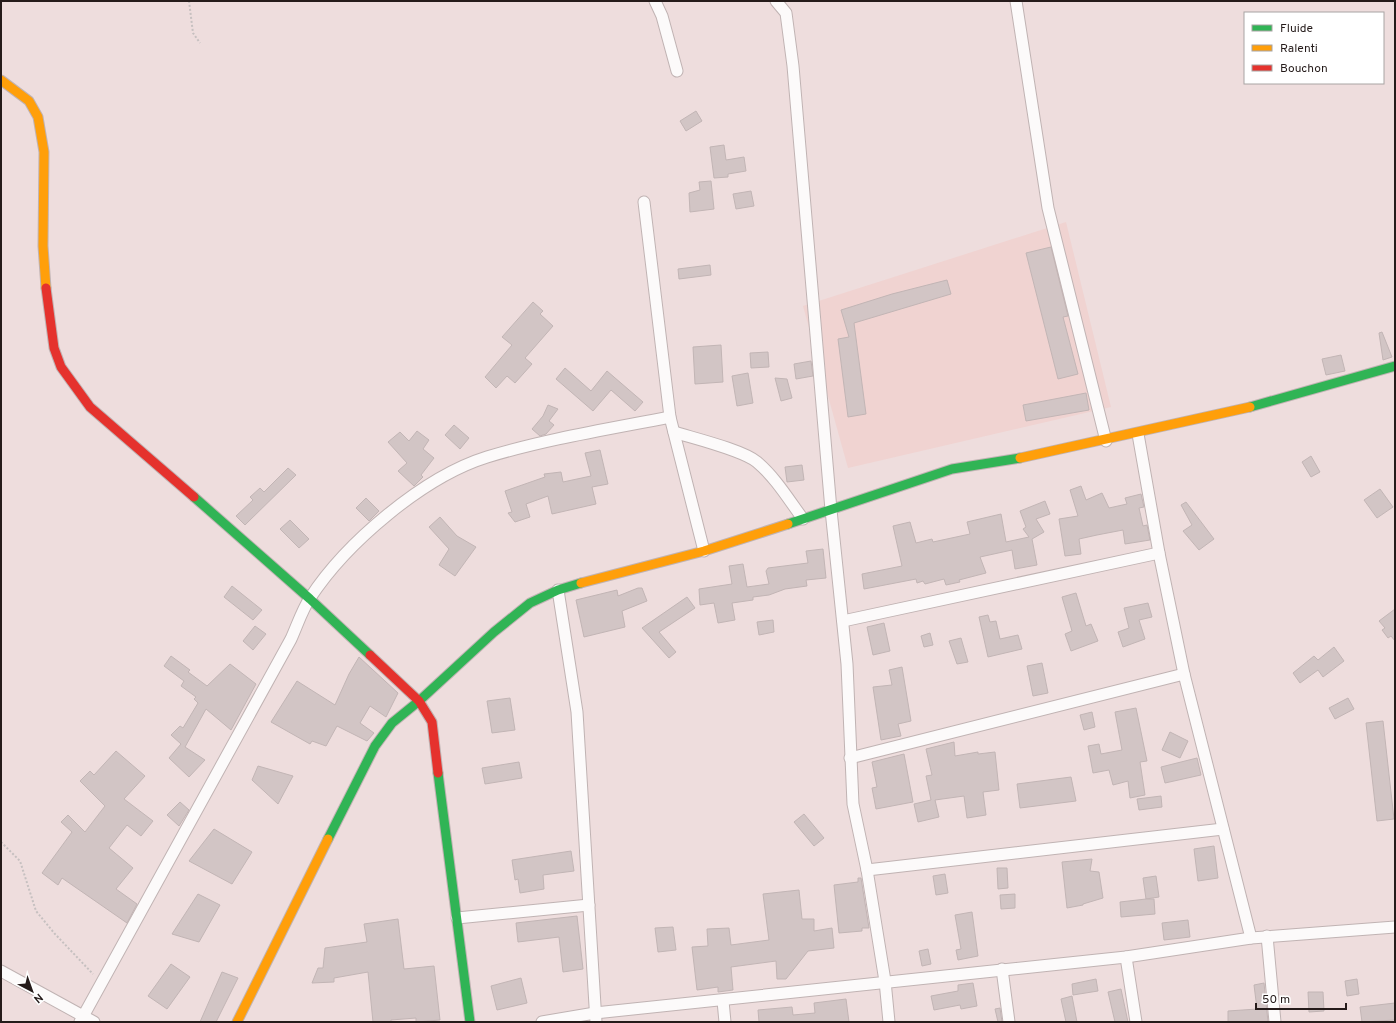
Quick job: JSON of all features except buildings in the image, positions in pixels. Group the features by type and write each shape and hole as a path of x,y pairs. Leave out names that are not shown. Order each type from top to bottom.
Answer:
{"street":[{"path":"655,1 662,16 677,71"},
{"path":"776,1 786,13 793,66 831,510 847,664 853,804 867,870 885,981 889,1022"},
{"path":"1016,1 1048,208 1106,441"},
{"path":"1,80 29,101 38,117 44,152 43,246 47,294 54,348 61,367 90,407 310,599 419,701 432,722 470,1022"},
{"path":"644,202 670,417 704,551"},
{"path":"237,1022 375,746 392,722 419,701 500,627 530,603 558,590 596,578 704,551 920,481 952,469 1034,456 1138,434 1262,404 1395,366"},
{"path":"82,1019 291,639 310,599 345,555 387,515 429,485 486,457 575,435 670,417"},
{"path":"674,432 745,455 756,461 766,470 803,519"},
{"path":"1138,434 1159,553 1184,674 1251,938"},
{"path":"843,621 1159,553"},
{"path":"558,590 577,712 595,1018"},
{"path":"850,758 1184,674"},
{"path":"867,870 1223,830"},
{"path":"457,918 589,905"},
{"path":"542,1022 595,1018 885,981 1126,957 1267,936 1395,927"},
{"path":"1267,936 1275,1022"},
{"path":"1126,957 1136,1022"},
{"path":"1002,969 1009,1022"},
{"path":"1,971 82,1019 94,1022"},
{"path":"723,1001 725,1022"}],"path":[{"path":"189,1 193,33 200,43"},
{"path":"1,842 20,861 36,912 102,983"}],"shaded area":[{"path":"1066,222 1111,407 848,468 803,306"}],"traffic: fast":[{"path":"1250,407 1395,366"},
{"path":"788,524 952,469 1020,458"},
{"path":"194,497 310,599 370,655"},
{"path":"328,839 375,746 392,723 419,701 494,632 530,603 558,590 581,583"},
{"path":"438,773 470,1022"}],"traffic: slow":[{"path":"1,80 29,101 38,117 44,152 43,246 46,288"},
{"path":"1020,458 1250,407"},
{"path":"581,583 704,551 788,524"},
{"path":"237,1022 328,839"}],"traffic: jam":[{"path":"46,288 54,348 61,367 90,407 194,497"},
{"path":"370,655 419,701 432,722 438,773"}]}
